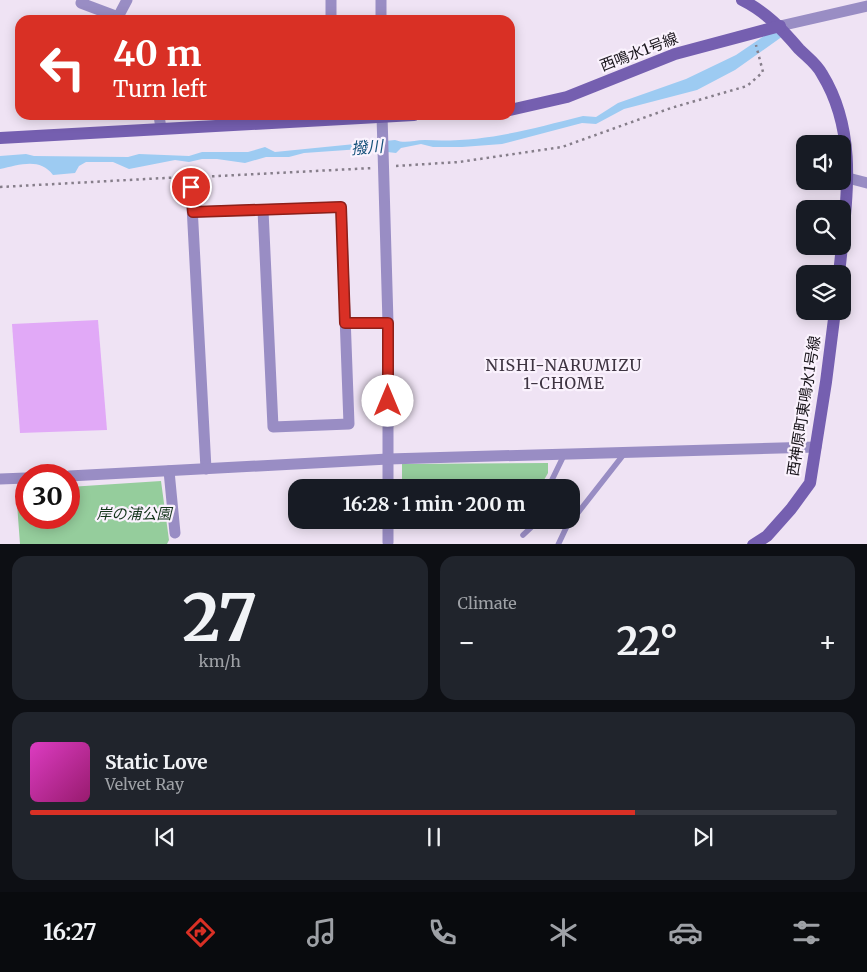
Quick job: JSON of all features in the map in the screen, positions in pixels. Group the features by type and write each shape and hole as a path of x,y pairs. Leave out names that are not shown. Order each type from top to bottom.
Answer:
{"street":[{"path":"121,15 127,0"},
{"path":"331,0 331,15"},
{"path":"381,0 381,15"},
{"path":"742,0 780,26 821,72 834,96 845,135"},
{"path":"81,3 110,15"},
{"path":"780,26 867,6"},
{"name":"西鳴水1号線","path":"515,109 567,97 676,54 780,26"},
{"path":"160,120 161,129"},
{"path":"0,138 300,120"},
{"path":"382,120 388,323 388,479"},
{"path":"851,179 867,182"},
{"path":"192,180 206,469"},
{"path":"193,212 341,207 350,424 273,427 263,210"},
{"name":"西神原町東鳴水1号線","path":"753,544 767,536 792,509 810,482 833,320"},
{"path":"345,323 388,323"},
{"path":"80,475 388,459 565,453 624,454 816,447"},
{"path":"169,471 176,533"},
{"path":"0,479 15,478"},
{"path":"388,529 388,542"}],"lane":[{"path":"552,479 565,453"},
{"path":"558,544 566,528 624,454"},
{"path":"523,535 529,529"}],"path":[{"path":"0,187 192,180 383,165 459,162 562,147 671,108 747,86 763,72 752,32"}],"green space":[{"path":"548,463 548,473 545,479 402,479 402,464"},
{"name":"岸の浦公園","path":"161,481 169,540 167,544 20,544 19,529 80,529 80,486"}],"water":[{"name":"撥川","path":"776,28 783,36 735,70 697,90 624,109 596,124 582,123 502,144 433,147 421,144 401,148 396,153 361,149 304,153 289,157 266,157 245,163 217,159 202,159 189,162 175,160 129,169 113,162 86,162 79,166 75,173 53,175 48,169 36,164 22,164 0,169 0,156 26,154 34,156 128,157 139,154 189,156 202,152 248,152 265,147 275,152 395,140 406,142 466,139 505,134 583,116 596,117 618,103 686,79 736,55"}],"building":[{"path":"98,320 107,430 20,433 12,324"}],"district":[{"name":"NISHI-NARUMIZU 1-CHOME","path":"564,374"}],"route":[{"path":"191,187 193,212 341,207 345,323 388,323 388,401"}]}
